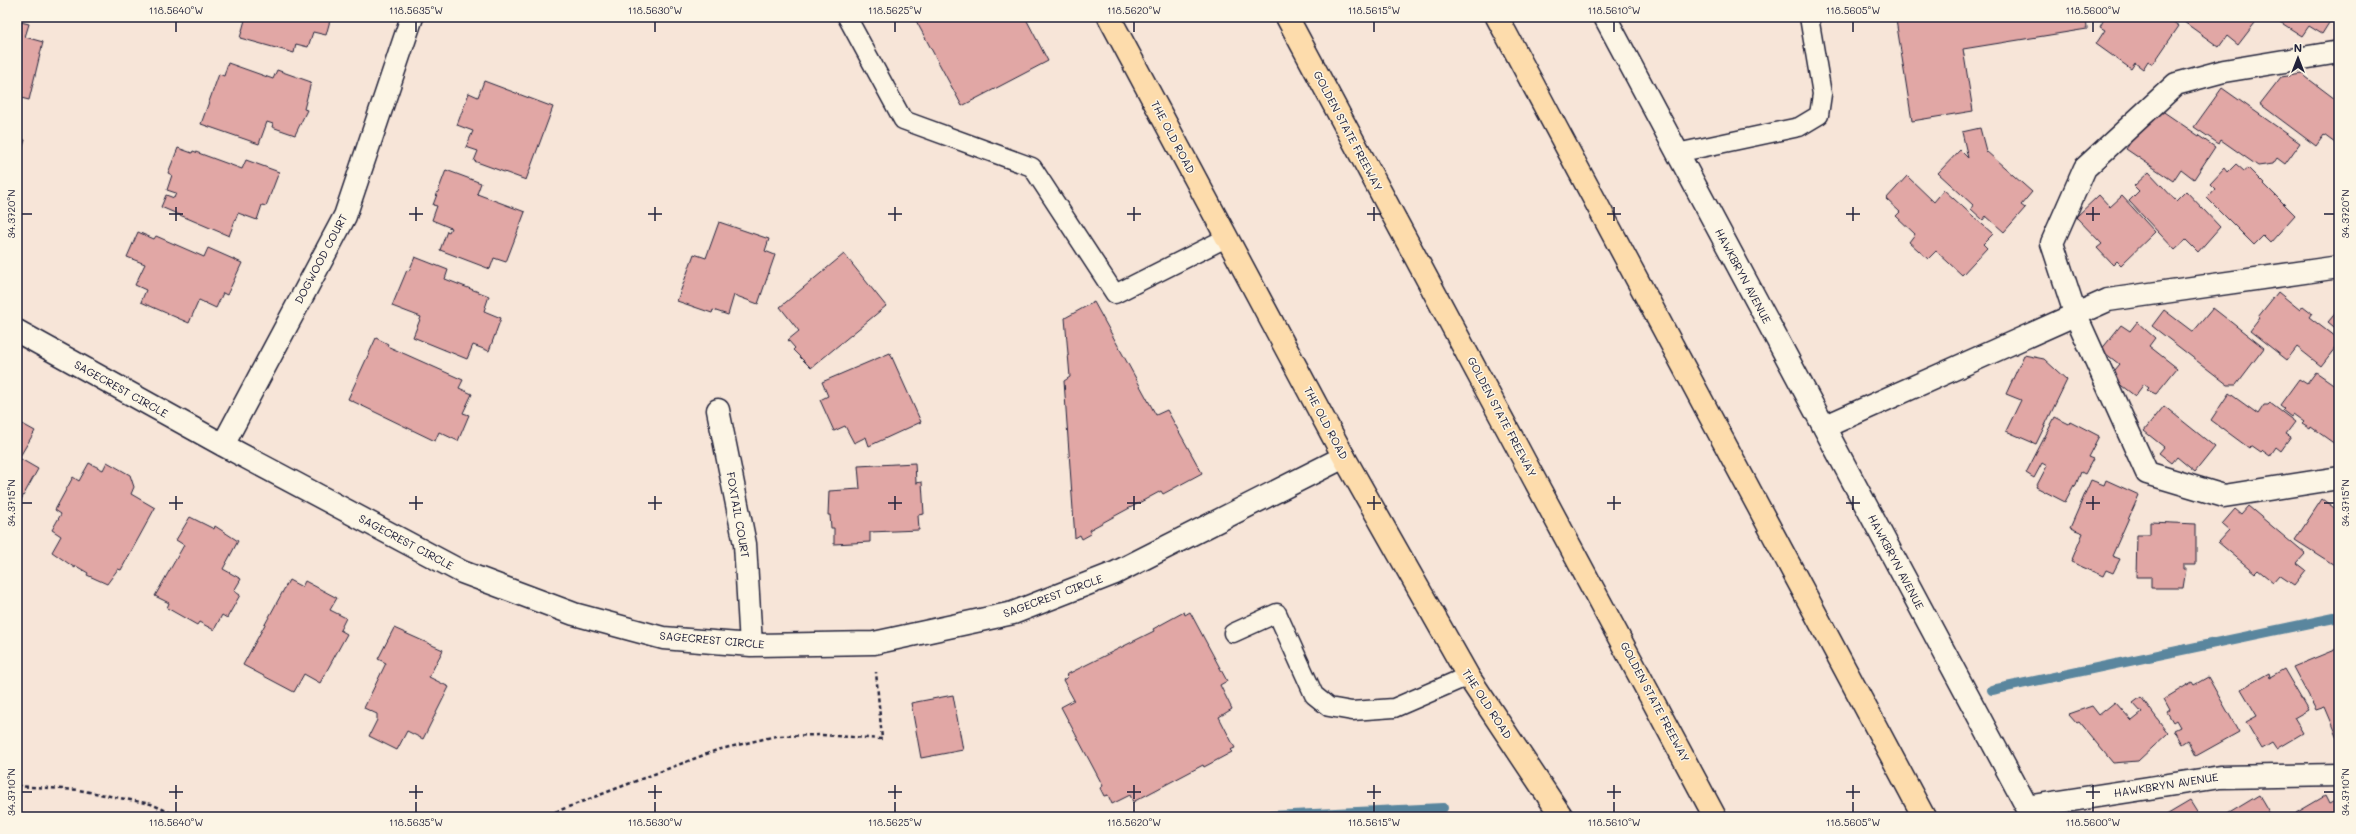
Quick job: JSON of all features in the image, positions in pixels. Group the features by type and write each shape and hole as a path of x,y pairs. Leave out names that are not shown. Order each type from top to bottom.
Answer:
{"main road":[{"name":"THE OLD ROAD","path":"1109,17 1344,456 1468,676 1562,817"},
{"name":"GOLDEN STATE FREEWAY","path":"1286,17 1715,817"},
{"path":"1497,17 1924,817"}],"street":[{"name":"DOGWOOD COURT","path":"223,445 345,216 412,17"},
{"name":"HAWKBRYN AVENUE","path":"1605,17 2027,807 2220,777 2339,775"},
{"path":"2339,52 2224,70 2176,84 2085,168 2052,243 2076,316 2147,473 2224,496 2339,478"},
{"path":"1824,427 2076,316 2108,300 2339,267"},
{"name":"SAGECREST CIRCLE","path":"17,331 223,445 462,572 574,614 663,638 751,646 874,643 1013,613 1108,576 1344,456"},
{"name":"FOXTAIL COURT","path":"718,410 745,544 751,646"}],"lane":[{"path":"846,17 902,120 1032,167 1115,294 1226,238"},
{"path":"1677,153 1799,127 1819,115 1822,94 1809,17"},
{"path":"1233,633 1277,613 1314,695 1329,707 1352,711 1394,708 1468,676"}],"path":[{"path":"542,817 717,750 776,736 822,735 882,738 874,643"},
{"path":"17,786 79,790 151,804 180,817"}],"building":[{"path":"232,17 331,17 326,35 313,32 308,47 296,44 294,53 240,38 245,20"},
{"path":"914,17 1025,17 1048,61 962,106"},
{"path":"1917,17 2086,17 2087,29 1963,49 1973,111 1912,121 1896,20"},
{"path":"2105,17 2139,17 2144,20 2146,17 2166,17 2179,26 2153,64 2148,61 2143,69 2135,63 2131,69 2096,44 2105,30 2100,27"},
{"path":"2177,17 2255,17 2258,19 2238,45 2227,36 2219,47"},
{"path":"2272,17 2332,18 2322,34 2309,26 2302,36"},
{"path":"17,21 29,24 25,37 43,42 29,100 17,97"},
{"path":"228,63 273,79 277,70 311,82 304,109 307,110 295,135 272,127 273,124 267,122 259,144 201,124 219,74 224,76"},
{"path":"2302,74 2339,102 2339,146 2324,135 2316,146 2260,104 2281,77"},
{"path":"484,81 553,107 526,180 474,161 478,151 466,147 473,131 457,125 469,93 478,97"},
{"path":"2222,88 2300,143 2285,164 2277,158 2273,164 2258,166 2221,140 2219,144 2194,127"},
{"path":"2158,108 2215,147 2194,179 2181,169 2173,181 2126,149 2151,113"},
{"path":"1980,128 1986,151 2032,192 2021,205 2025,208 2004,232 1986,216 1983,220 1971,209 1973,205 1938,173 1960,150 1968,158 1962,132"},
{"path":"17,138 25,140 17,166"},
{"path":"178,148 192,153 193,151 242,169 246,160 279,172 266,206 262,205 257,220 238,213 229,236 161,207 166,195 174,198 176,193 167,190 172,175 168,173"},
{"path":"2236,164 2244,171 2248,168 2295,215 2270,243 2263,236 2254,245 2207,198 2215,189 2210,184 2225,168 2228,172"},
{"path":"446,170 481,183 477,194 525,212 506,262 494,258 490,269 440,250 447,231 449,232 451,228 432,220 437,206 433,205"},
{"path":"2149,172 2176,201 2186,191 2220,227 2198,252 2186,240 2175,250 2129,201 2139,191 2134,186"},
{"path":"1907,176 1934,202 1944,190 1993,234 1983,244 1987,248 1962,275 1936,251 1928,259 1909,242 1915,234 1896,216 1900,212 1886,199"},
{"path":"2099,195 2110,207 2122,196 2155,232 2121,265 2117,261 2113,265 2097,248 2102,244 2076,217"},
{"path":"719,222 769,239 765,251 775,255 758,304 734,295 728,315 713,310 712,313 677,301 694,254 706,258"},
{"path":"138,232 154,239 156,236 204,257 208,248 242,263 227,295 223,293 216,308 199,300 189,323 141,302 146,290 135,285 145,264 127,257"},
{"path":"844,254 886,306 811,368 793,350 795,348 788,340 799,331 780,307"},
{"path":"415,257 448,270 445,279 489,296 484,311 501,318 489,351 473,345 467,359 413,337 421,317 392,306 407,270 409,271"},
{"path":"2278,292 2300,310 2303,306 2312,313 2309,317 2339,340 2339,343 2321,366 2297,347 2287,360 2250,331 2260,318 2258,317"},
{"path":"1094,302 1156,415 1167,410 1202,473 1163,494 1161,491 1089,530 1091,534 1082,539 1080,535 1075,538 1064,381 1070,377 1065,318"},
{"path":"2213,308 2264,348 2236,385 2228,385 2152,326 2164,310 2193,332"},
{"path":"2339,309 2339,331 2328,322"},
{"path":"2137,322 2155,338 2149,346 2177,368 2156,394 2147,390 2149,388 2144,384 2135,396 2109,376 2119,364 2101,350 2121,325 2130,331"},
{"path":"376,338 388,344 387,346 463,380 459,388 472,394 463,413 469,415 458,441 439,432 435,441 348,399"},
{"path":"890,353 921,422 869,446 866,437 854,443 845,426 834,431 820,400 828,396 822,382"},
{"path":"2024,355 2044,359 2067,380 2036,444 2006,431 2021,400 2006,394"},
{"path":"2316,372 2339,388 2339,447 2311,427 2310,429 2302,424 2304,422 2293,414 2291,417 2282,410 2284,408 2280,405 2299,379 2307,384"},
{"path":"2229,393 2258,414 2264,405 2268,405 2270,403 2295,422 2286,434 2291,437 2281,451 2276,447 2270,456 2263,451 2261,453 2251,446 2249,448 2211,420"},
{"path":"2164,406 2215,447 2195,472 2177,457 2172,463 2159,453 2164,447 2144,431"},
{"path":"2055,417 2069,424 2070,421 2099,436 2088,457 2093,459 2085,474 2081,472 2075,487 2074,485 2065,502 2036,487 2047,466 2042,463 2034,478 2026,473"},
{"path":"17,421 35,431 19,458 38,469 17,507"},
{"path":"107,462 130,475 134,487 131,494 155,508 121,570 118,569 107,584 87,575 88,573 76,566 75,568 52,552 61,536 52,530 61,514 55,510 73,477 79,481 89,463 103,470"},
{"path":"915,463 916,483 922,482 924,514 918,515 919,530 870,532 870,542 834,544 834,528 831,528 830,515 828,515 829,491 860,489 858,466"},
{"path":"2091,480 2104,485 2106,480 2139,495 2112,556 2120,559 2113,573 2106,570 2103,576 2071,562 2083,533 2070,528"},
{"path":"2322,499 2337,510 2339,507 2339,568 2295,540"},
{"path":"2248,506 2305,554 2297,563 2306,570 2294,585 2279,575 2273,582 2258,570 2255,573 2218,542 2229,530 2222,524 2235,509 2241,514"},
{"path":"190,517 214,529 215,526 238,541 223,569 241,579 234,591 240,595 227,618 222,615 214,630 199,622 197,625 167,608 169,603 155,596 184,545 176,540"},
{"path":"2150,522 2196,524 2196,565 2183,565 2183,569 2186,569 2183,588 2151,588 2151,577 2136,577 2137,535 2150,535"},
{"path":"289,580 302,587 305,581 337,598 330,610 346,618 340,630 347,634 320,683 304,674 294,692 243,665"},
{"path":"1184,612 1185,615 1190,612 1227,681 1220,685 1232,709 1219,717 1235,748 1230,750 1232,752 1204,767 1203,765 1133,802 1130,795 1112,804 1108,795 1104,796 1100,788 1103,786 1061,707 1074,700 1063,680 1068,677 1066,675 1154,631 1153,629"},
{"path":"394,628 443,650 429,677 449,687 423,739 407,731 397,750 369,736 377,720 377,714 364,708 386,663 378,659"},
{"path":"2339,648 2339,740 2325,707 2316,710 2293,667"},
{"path":"2284,669 2308,710 2294,718 2303,733 2276,749 2272,743 2262,749 2246,722 2257,716 2241,689 2269,673 2270,677"},
{"path":"2208,677 2239,732 2196,756 2188,740 2182,744 2174,730 2180,727 2176,720 2173,722 2167,712 2170,710 2164,699 2192,682 2194,685"},
{"path":"953,695 963,750 921,758 911,703"},
{"path":"2141,697 2168,733 2138,761 2113,763 2079,722 2077,723 2069,714 2092,706 2099,715 2115,702 2132,721 2142,713 2133,703"},
{"path":"2259,795 2272,817 2225,817 2226,815"},
{"path":"2325,796 2329,804 2339,799 2339,817 2296,817 2298,816 2296,813"},
{"path":"2190,801 2200,817 2163,817"}],"waterway":[{"path":"1992,690 2339,617"},
{"path":"1251,817 1443,808"}]}
